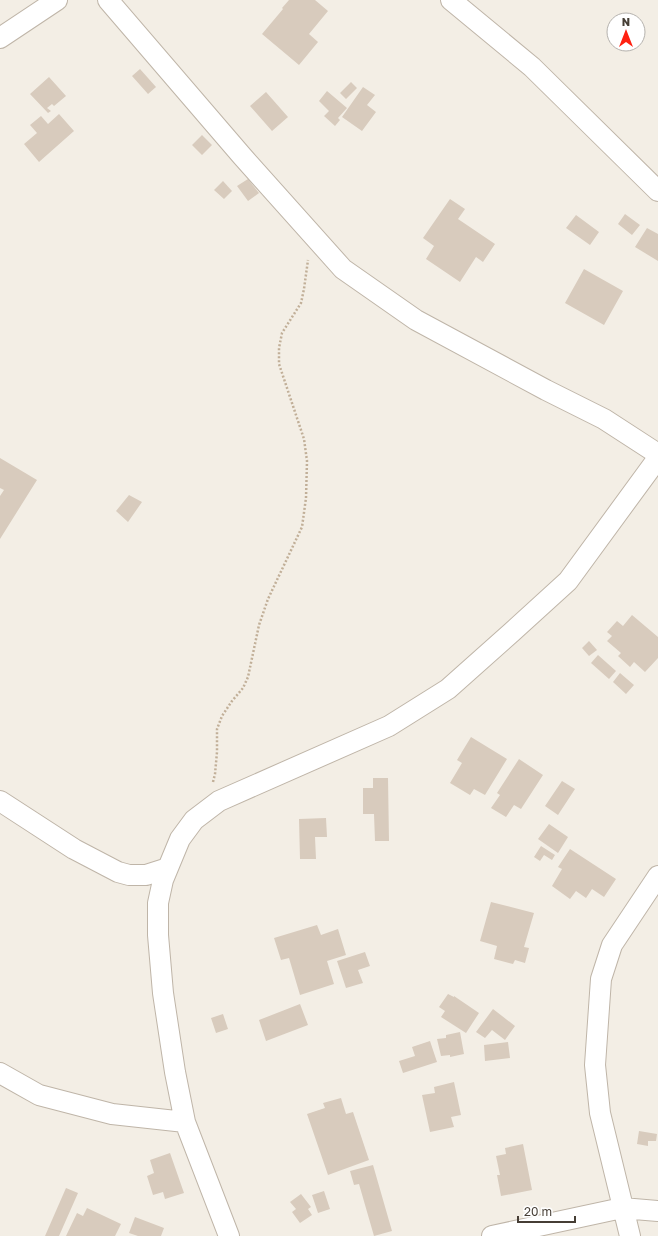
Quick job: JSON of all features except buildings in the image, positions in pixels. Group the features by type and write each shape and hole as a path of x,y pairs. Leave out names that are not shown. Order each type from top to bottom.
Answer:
{"street":[{"path":"0,38 57,0"},
{"path":"108,0 242,156 343,269 416,320 546,390 604,419 658,454"},
{"path":"452,0 532,67 658,191"},
{"path":"229,1236 185,1122 175,1072 163,993 158,935 158,903 163,880 180,839 194,820 219,801 389,726 448,689 568,581 658,458"},
{"path":"0,801 74,849 118,872 129,875 146,875 168,868"},
{"path":"630,1236 600,1113 595,1065 602,979 612,945 658,876"},
{"path":"5,1082 39,1095 112,1114 185,1122"},
{"path":"492,1236 622,1208 658,1211"}],"path":[{"path":"205,812 215,774 217,729 222,716 243,688 248,677 259,625 268,599 302,528 306,498 307,461 304,439 279,364 279,348 282,333 301,303 307,274 308,231"}]}
